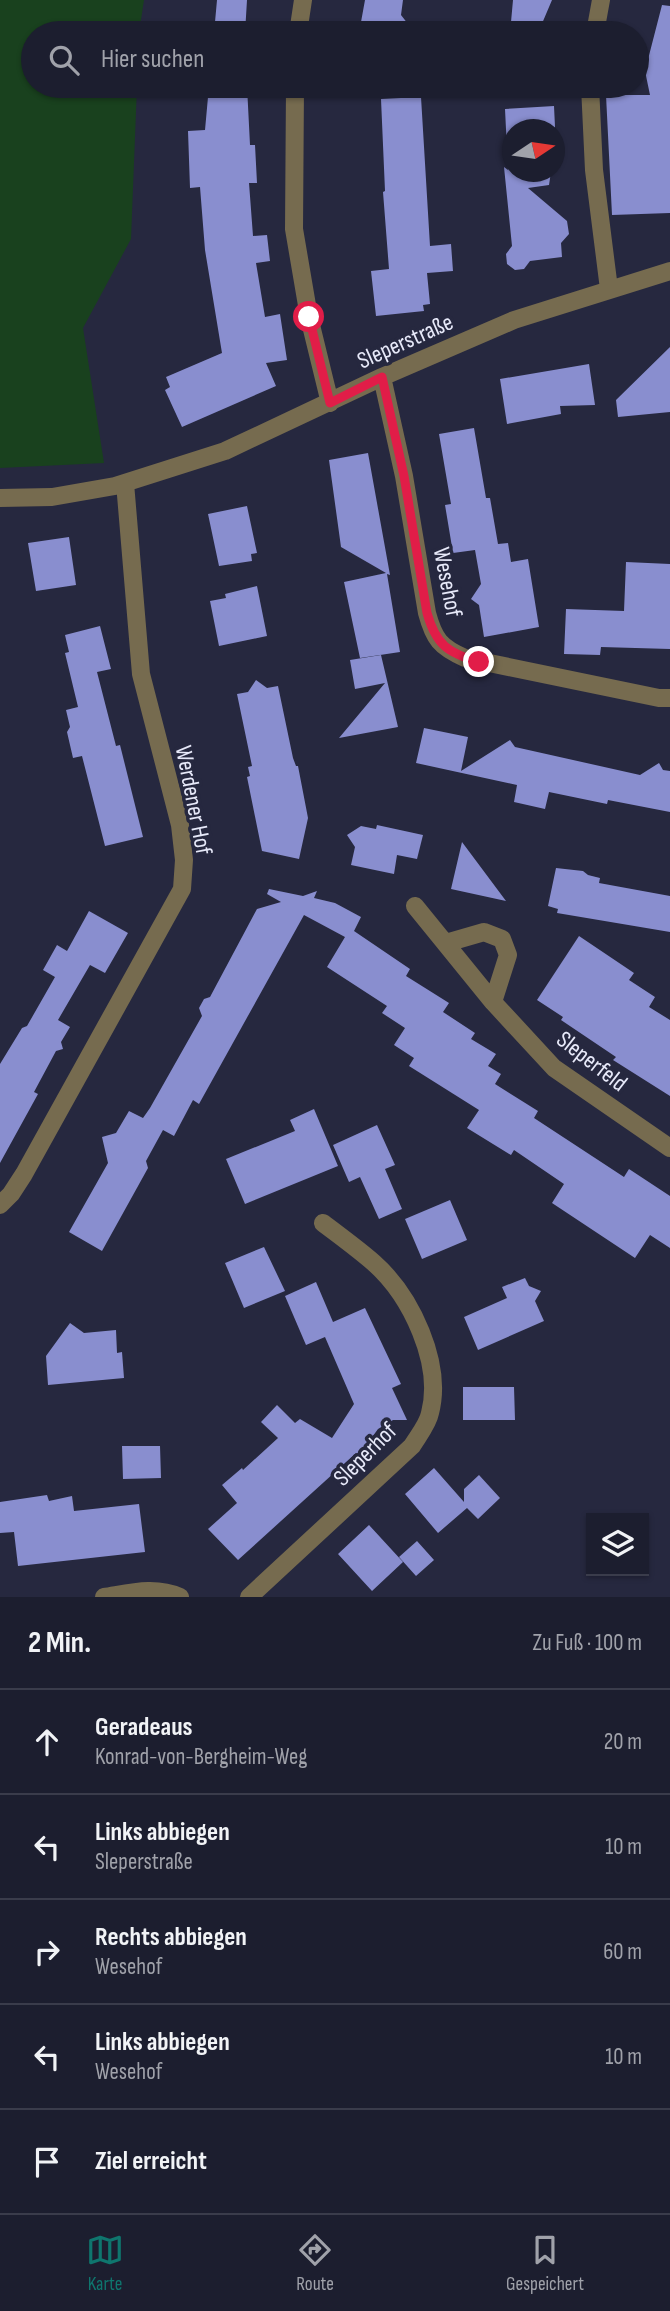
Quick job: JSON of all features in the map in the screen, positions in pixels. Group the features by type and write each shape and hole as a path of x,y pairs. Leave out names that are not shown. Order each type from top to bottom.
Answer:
{"street":[{"path":"300,21 303,0"},
{"path":"597,21 601,0"},
{"path":"295,98 294,229 309,317 330,403"},
{"path":"591,98 594,170 609,289"},
{"name":"Sleperstraße","path":"0,498 52,497 125,483 225,452 382,377 514,320 670,271"},
{"name":"Wesehof","path":"382,377 404,476 427,613 433,634 448,650 479,662 670,698"},
{"name":"Werdener Hof","path":"0,1205 24,1174 182,889 184,860 180,825 141,674 125,483"},
{"name":"Sleperfeld","path":"415,906 493,1002 554,1068 670,1148"},
{"path":"446,943 485,932 502,939 508,955 493,1002"},
{"name":"Sleperhof","path":"249,1597 412,1446 430,1415 434,1384 426,1346 408,1303 376,1264 323,1223"},
{"path":"104,1597 147,1590 180,1597"}],"green space":[{"path":"0,0 144,0 141,21 21,21 21,98 137,98 131,239 83,328 104,463 0,468"}],"building":[{"path":"217,0 247,0 246,21 215,21"},
{"path":"365,0 403,0 401,15 406,21 361,21"},
{"path":"513,0 552,0 543,21 511,21"},
{"path":"662,5 670,6 670,213 612,215 606,98 649,98 649,55"},
{"path":"208,98 248,98 250,145 255,145 257,183 249,183 253,236 267,235 270,261 256,263 265,317 280,314 287,360 266,363 276,386 182,427 165,390 170,387 166,377 222,353 205,250 200,187 190,188 188,131 205,130"},
{"path":"421,98 430,246 451,244 453,271 427,273 430,304 423,305 424,311 376,316 371,271 389,269 383,192 381,99"},
{"path":"554,106 555,119 505,119 505,109"},
{"path":"506,182 549,182 549,185 528,188 567,221 569,234 561,243 562,257 530,261 524,269 515,270 507,264 506,254 512,246"},
{"path":"670,347 670,412 618,417 616,400"},
{"path":"589,364 595,405 560,406 561,414 507,424 500,379"},
{"path":"474,428 486,498 490,498 498,544 508,543 511,562 528,559 539,627 484,637 479,605 471,599 481,584 475,550 453,553 445,505 451,504 439,434"},
{"path":"368,453 390,575 387,574 400,652 360,658 344,582 386,573 341,547 329,460"},
{"path":"247,506 257,553 251,554 252,561 219,566 208,514"},
{"path":"69,537 76,585 36,591 28,543"},
{"path":"626,562 670,564 670,649 601,647 600,655 564,654 566,609 624,611"},
{"path":"257,586 267,636 219,646 210,601 226,598 225,594"},
{"path":"100,626 111,669 97,672 116,746 120,745 143,837 105,846 82,756 73,758 67,732 70,727 66,710 78,707 65,653 69,652 65,635"},
{"path":"381,655 398,727 339,738 385,683 355,689 350,660"},
{"path":"256,680 267,688 278,686 293,758 298,766 308,818 299,859 262,851 247,777 250,776 248,767 252,766 237,694 248,692"},
{"path":"424,728 468,737 461,771 510,740 515,747 640,775 659,763 663,770 670,771 670,812 608,800 607,804 549,792 545,809 514,802 517,785 416,763"},
{"path":"377,825 423,835 417,859 397,855 394,874 351,865 355,847 347,835 361,826 376,829"},
{"path":"462,842 506,901 451,889"},
{"path":"556,868 583,871 600,878 599,883 670,896 670,932 557,913 558,909 548,906"},
{"path":"269,889 303,896 317,891 314,898 335,903 361,917 354,931 410,969 406,976 449,1003 443,1012 475,1033 471,1039 496,1054 488,1066 501,1074 495,1084 538,1111 534,1118 624,1177 629,1169 670,1196 670,1248 650,1235 635,1258 552,1203 564,1184 514,1150 511,1155 467,1128 479,1110 409,1066 414,1058 394,1045 405,1028 382,1013 387,1006 327,967 345,937 304,915 199,1104 193,1100 174,1136 163,1130 146,1161 148,1168 102,1251 69,1232 108,1163 102,1137 116,1133 129,1111 143,1118 150,1108 202,1016 199,1008 204,999 210,997 257,909 281,902 267,894"},
{"path":"89,911 128,933 105,973 90,965 58,1020 70,1027 61,1042 63,1049 56,1051 34,1092 38,1094 0,1163 0,1064 22,1028 27,1026 55,977 43,970 57,945 67,951"},
{"path":"579,936 634,973 629,980 655,997 649,1007 670,1020 670,1096 613,1060 616,1057 561,1020 563,1017 537,1000"},
{"path":"314,1109 338,1166 245,1204 226,1159 295,1131 290,1120"},
{"path":"377,1125 395,1165 385,1169 402,1209 379,1219 360,1177 349,1182 333,1145"},
{"path":"450,1200 467,1240 422,1259 405,1219"},
{"path":"264,1247 285,1291 244,1308 225,1263"},
{"path":"525,1278 529,1286 541,1291 535,1301 544,1321 478,1350 464,1317 507,1298 502,1287"},
{"path":"316,1282 333,1322 365,1308 401,1384 392,1388 407,1420 393,1420 378,1429 359,1455 356,1453 238,1560 208,1529 237,1503 222,1485 278,1438 261,1422 277,1405 295,1423 300,1419 332,1438 354,1404 325,1337 306,1345 285,1296"},
{"path":"70,1323 84,1333 116,1330 117,1353 122,1352 124,1378 48,1385 46,1356"},
{"path":"463,1387 514,1387 515,1420 463,1420"},
{"path":"122,1446 160,1446 161,1478 123,1479"},
{"path":"434,1468 464,1502 464,1489 479,1475 500,1498 478,1519 467,1508 438,1533 405,1494"},
{"path":"47,1495 49,1501 72,1496 74,1511 139,1504 145,1552 18,1566 14,1532 0,1533 0,1502"},
{"path":"369,1525 403,1562 372,1591 338,1554"},
{"path":"417,1541 434,1560 416,1576 399,1557"}],"route":[{"path":"309,317 330,403 382,377 404,476 427,613 433,634 448,650 479,662"}]}
